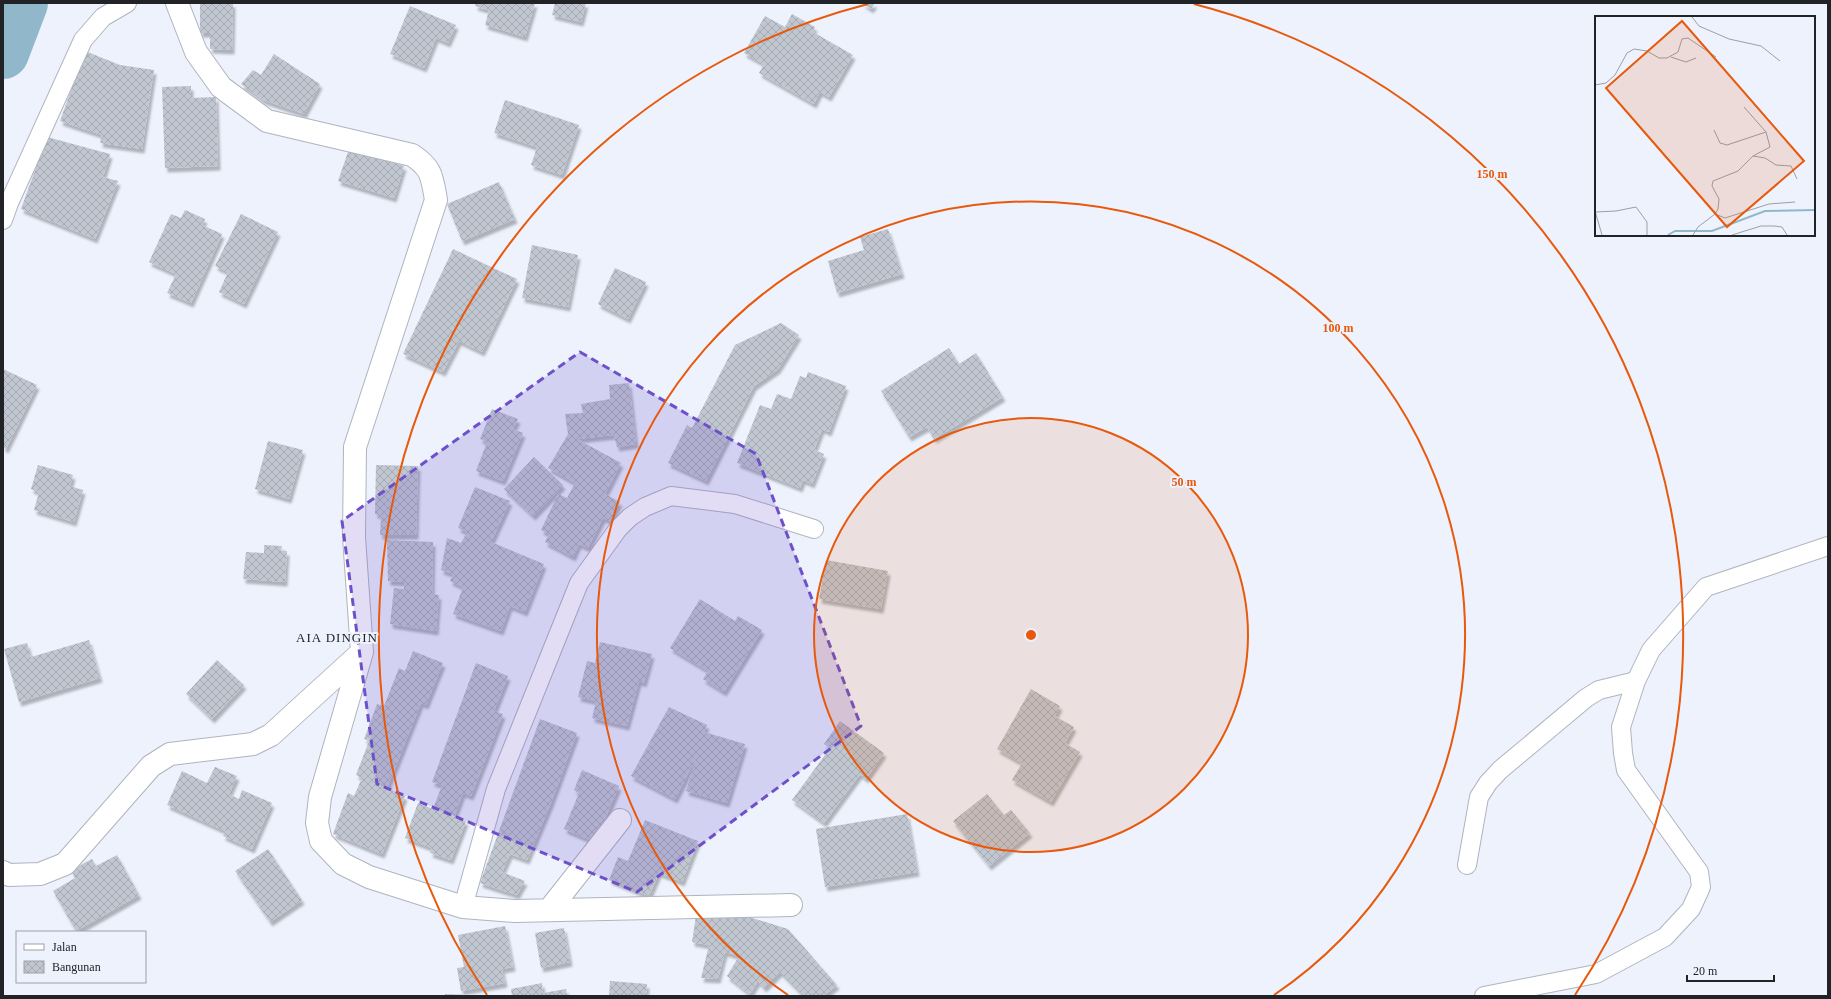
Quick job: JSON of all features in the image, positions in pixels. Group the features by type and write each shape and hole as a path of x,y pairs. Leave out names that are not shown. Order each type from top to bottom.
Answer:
{"street":[{"path":"178,3 196,52 221,87 242,104 267,121 412,155 425,163 433,180 436,200 355,447 354,537 362,652 320,797 317,823 321,841 343,864 369,877 463,907 515,911 791,905"},
{"path":"3,872 9,875 40,874 65,864 151,766 170,754 253,744 271,735 362,652"},
{"path":"549,910 620,820"}],"lane":[{"path":"3,220 9,203 83,40 103,17 127,3"},
{"path":"463,907 496,789 579,583 618,529 630,517 645,507 671,496 735,504 814,529"},
{"path":"1484,996 1596,974 1665,937 1691,908 1701,887 1699,872 1626,770 1621,727 1636,681 1651,650 1706,587 1828,546"},
{"path":"1467,865 1480,797 1500,770 1586,698 1599,690 1636,681"}],"highlighted area":[{"path":"580,352 756,454 861,726 637,892 377,784 342,521"}],"building":[{"path":"200,3 233,3 232,50 210,49 210,33 200,33"},
{"path":"476,3 535,3 525,37 485,25 489,10 475,6"},
{"path":"555,3 586,3 581,22 552,15"},
{"path":"862,3 875,3 871,9"},
{"path":"410,6 456,25 448,43 436,38 424,68 390,54"},
{"path":"792,14 815,27 813,32 853,55 829,97 820,92 814,104 759,73 764,64 744,53 765,16 785,27"},
{"path":"85,51 120,65 154,70 142,149 100,143 102,135 60,121"},
{"path":"274,54 320,84 304,114 263,100 241,84 253,70 261,75"},
{"path":"191,86 191,98 216,97 218,166 165,168 162,87"},
{"path":"505,100 579,125 562,175 531,165 537,147 494,133"},
{"path":"47,137 110,154 103,177 118,181 95,239 21,209"},
{"path":"349,149 404,166 394,198 338,181"},
{"path":"499,182 515,219 462,241 447,204"},
{"path":"185,210 205,219 202,225 222,234 191,303 167,293 176,274 149,262 171,214 181,218"},
{"path":"241,214 278,232 244,304 219,292 228,272 215,266"},
{"path":"888,229 902,274 837,293 828,261 864,250 860,237"},
{"path":"532,245 578,255 568,307 522,298"},
{"path":"453,249 517,279 482,352 459,341 443,372 403,354"},
{"path":"615,268 646,282 628,319 598,304"},
{"path":"781,323 799,335 778,369 754,386 706,481 668,463 687,425 692,428 735,345"},
{"path":"949,348 959,364 976,353 1003,397 934,439 927,427 909,437 881,391"},
{"path":"3,369 37,385 6,449 3,447"},
{"path":"808,372 846,386 829,432 822,429 814,450 824,454 812,484 803,480 800,488 737,463 760,405 771,409 777,394 791,399 800,376 806,378"},
{"path":"629,383 636,444 617,447 614,435 577,439 621,463 605,494 620,502 610,521 603,518 588,548 579,544 573,557 545,542 549,534 541,530 558,494 567,498 575,483 548,468 568,434 565,414 583,413 581,404 610,399 609,385"},
{"path":"492,409 518,419 513,429 523,433 503,481 476,471 487,442 480,439"},
{"path":"268,441 303,450 289,499 255,489"},
{"path":"534,457 563,485 533,516 504,489"},
{"path":"38,465 73,475 70,486 83,490 74,522 34,510 39,492 31,489"},
{"path":"376,465 418,466 416,535 380,535 381,515 375,514"},
{"path":"475,487 510,501 491,542 544,564 525,612 510,606 501,631 453,614 463,587 450,581 453,574 441,570 447,538 461,543 467,532 458,528"},
{"path":"387,540 433,542 432,594 439,595 436,631 390,624 394,588 404,589 404,582 388,581"},
{"path":"264,545 282,546 281,551 287,551 285,582 243,579 246,552 264,553"},
{"path":"826,560 888,571 881,609 819,599"},
{"path":"700,599 735,621 738,616 762,630 724,692 703,679 708,671 670,648"},
{"path":"89,640 100,678 19,702 4,649 27,643 31,657"},
{"path":"600,642 652,654 644,683 639,681 627,726 592,718 596,701 578,697 587,661 595,663"},
{"path":"413,651 443,663 426,705 421,703 387,788 405,796 382,854 333,834 348,793 354,796 362,778 356,775 369,741 364,739 377,704 384,706 399,668 405,671"},
{"path":"217,660 244,685 212,719 186,694"},
{"path":"476,663 508,676 494,711 503,714 471,796 463,793 454,817 466,821 451,860 430,853 432,848 405,838 418,803 433,809 442,785 432,782"},
{"path":"1031,689 1060,706 1055,716 1074,727 1065,743 1080,752 1051,802 1012,780 1022,763 997,749"},
{"path":"669,707 707,725 704,732 745,744 727,803 686,791 697,756 675,799 631,776"},
{"path":"540,719 577,733 551,803 527,860 510,854 502,872 525,881 517,895 480,883"},
{"path":"840,721 884,753 866,779 860,774 824,823 792,800 830,748 824,744"},
{"path":"215,767 237,776 229,794 239,799 242,790 272,803 252,849 223,836 225,831 167,805 182,771 207,783"},
{"path":"582,770 619,786 595,842 564,829 579,793 574,790"},
{"path":"987,794 1004,815 1011,810 1030,833 989,866 953,821"},
{"path":"907,814 917,872 825,887 816,829"},
{"path":"645,820 698,841 682,882 659,873 649,896 609,880 618,857 628,861"},
{"path":"268,849 302,900 270,922 235,871"},
{"path":"117,855 139,895 76,931 53,891 75,878 71,870 92,859 96,866"},
{"path":"697,909 736,913 788,929 837,985 823,996 804,996 780,972 764,988 758,981 750,994 727,976 739,956 725,952 718,979 701,978 709,945 692,942"},
{"path":"505,926 513,967 502,969 505,983 461,991 457,968 464,967 458,935"},
{"path":"564,928 570,962 541,968 535,933"},
{"path":"610,981 647,984 646,996 609,996"},
{"path":"542,983 543,993 566,989 567,996 512,996 511,989"},
{"path":"445,994 473,995 473,996 445,996"}],"waterway":[{"path":"3,53 22,3"}],"district":[{"name":"AIA DINGIN","path":"337,637"}]}
